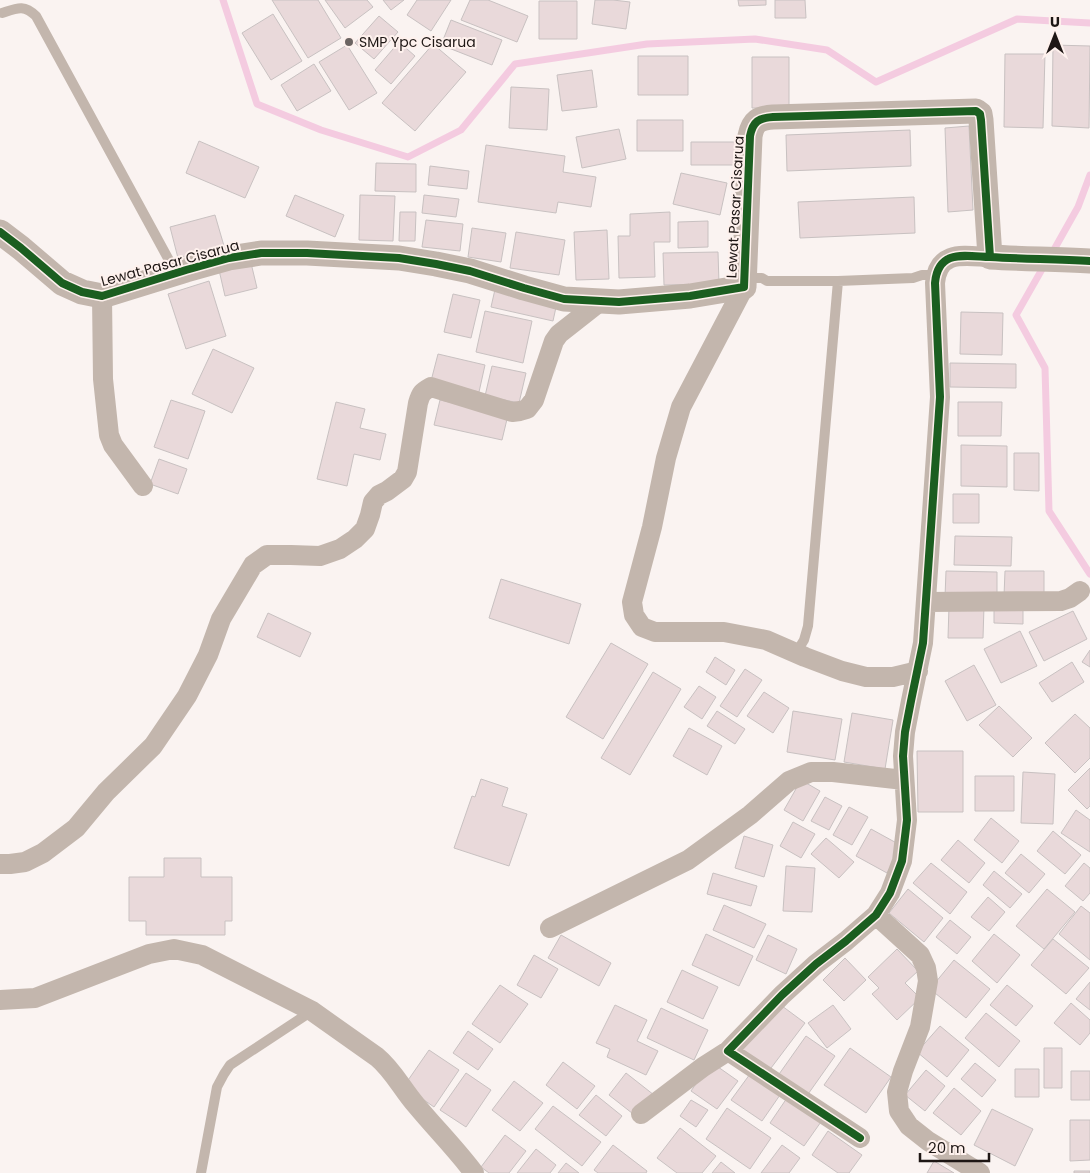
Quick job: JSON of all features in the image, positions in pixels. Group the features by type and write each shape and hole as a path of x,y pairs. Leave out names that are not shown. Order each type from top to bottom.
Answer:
{"street":[{"name":"Lewat Pasar Cisarua","path":"0,232 62,283 82,292 102,296 229,258 262,253 307,253 399,258 470,272 564,299 619,302 690,296 752,282 750,136 753,126 758,120 764,118 976,111 980,114 981,120 990,256"},
{"path":"641,1114 702,1067 728,1051 782,995 816,964 876,915 890,893 902,861 906,820 903,756 905,732 923,643 940,397 935,279 945,260 957,255 1030,260 1090,261"},
{"path":"752,282 681,407 666,458 652,527 632,602 634,615 642,628 655,632 724,632 766,640 842,671 866,676 893,677 918,671"},
{"path":"102,296 104,379 109,434 114,445 143,486"},
{"path":"0,864 25,862 43,853 76,828 106,792 153,746 188,696 208,655 221,619 253,564 267,555 320,556 340,549 355,539 365,529 373,502 379,495 403,479 407,472 418,403 421,394 425,390 431,387 512,412 520,412 527,409 534,400 554,341 559,334 601,301"},
{"path":"927,602 1061,601 1070,598 1080,591"},
{"path":"550,928 688,860 750,815 789,781 812,772 832,772 904,780"},
{"path":"876,915 920,955 926,968 928,982 920,1027 897,1092 899,1111 909,1126 928,1142 980,1173"},
{"path":"0,1000 35,998 149,954 174,949 202,955 312,1011 387,1065 415,1104 474,1173"},
{"path":"728,1051 860,1138"}],"lane":[{"path":"2,13 16,8 23,8 30,10 36,16 176,273"},
{"path":"752,282 913,278 922,274 935,279"},
{"path":"796,653 804,640 808,626 838,281"},
{"path":"201,1173 217,1087 230,1065 312,1011"}],"building":[{"path":"272,0 318,0 341,38 308,58"},
{"path":"325,0 367,0 373,7 345,28"},
{"path":"383,0 404,0 391,10"},
{"path":"417,0 451,0 431,31 407,15"},
{"path":"470,0 488,0 528,16 517,42 461,20"},
{"path":"595,0 630,2 626,29 592,24"},
{"path":"738,0 766,0 766,5 739,6"},
{"path":"775,0 805,0 806,18 775,18"},
{"path":"539,1 577,1 577,39 539,39"},
{"path":"273,14 302,61 271,80 242,33"},
{"path":"379,16 398,32 374,59 355,43"},
{"path":"451,20 502,40 492,65 441,45"},
{"path":"399,42 415,56 391,84 375,70"},
{"path":"433,44 466,72 415,131 382,103"},
{"path":"347,45 377,93 349,110 319,62"},
{"path":"1053,45 1090,46 1089,128 1052,126"},
{"path":"1005,54 1045,54 1043,128 1004,127"},
{"path":"638,56 688,56 688,95 638,95"},
{"path":"752,57 789,57 789,108 752,108"},
{"path":"314,64 331,91 297,111 281,85"},
{"path":"592,70 597,107 562,111 557,75"},
{"path":"511,87 549,89 547,130 509,128"},
{"path":"637,120 683,120 683,151 637,151"},
{"path":"969,126 973,210 948,212 945,128"},
{"path":"619,129 626,159 582,168 576,137"},
{"path":"910,130 911,166 787,171 786,135"},
{"path":"199,141 259,167 245,198 186,173"},
{"path":"691,142 737,142 737,165 691,165"},
{"path":"486,145 565,156 563,172 596,177 591,207 558,202 556,213 478,202"},
{"path":"376,163 416,164 416,192 375,191"},
{"path":"430,166 469,171 467,189 428,185"},
{"path":"681,173 727,183 720,215 673,204"},
{"path":"295,195 344,215 335,237 286,216"},
{"path":"360,195 395,196 393,241 359,240"},
{"path":"424,195 459,199 456,217 422,213"},
{"path":"914,197 915,233 800,238 798,202"},
{"path":"400,212 416,212 415,241 399,241"},
{"path":"670,212 670,242 654,242 655,277 619,278 618,236 630,236 630,214"},
{"path":"215,215 224,246 178,258 170,227"},
{"path":"426,220 463,224 460,251 422,247"},
{"path":"708,221 708,247 678,248 678,222"},
{"path":"472,228 506,233 501,262 468,257"},
{"path":"607,230 609,279 576,280 574,232"},
{"path":"516,232 565,240 559,275 510,268"},
{"path":"718,252 719,284 664,285 663,253"},
{"path":"251,263 257,288 225,296 219,270"},
{"path":"209,281 226,336 186,349 168,294"},
{"path":"496,285 558,298 553,321 491,307"},
{"path":"453,294 480,300 471,338 444,332"},
{"path":"485,311 532,321 523,363 476,352"},
{"path":"961,312 1003,313 1002,355 960,354"},
{"path":"213,349 254,368 232,413 192,394"},
{"path":"438,354 485,365 479,392 431,381"},
{"path":"950,363 1016,364 1016,388 950,387"},
{"path":"492,366 526,373 519,403 485,396"},
{"path":"171,400 205,411 188,459 154,447"},
{"path":"440,400 508,415 502,440 434,425"},
{"path":"336,402 365,409 360,428 386,434 380,460 354,454 347,486 317,479"},
{"path":"958,402 1002,402 1001,436 958,436"},
{"path":"961,445 1007,446 1007,487 961,486"},
{"path":"1014,453 1039,453 1039,491 1014,490"},
{"path":"159,459 187,469 178,494 150,484"},
{"path":"953,494 979,494 979,523 953,523"},
{"path":"955,536 1012,537 1011,566 954,565"},
{"path":"946,571 997,572 997,597 945,597"},
{"path":"1005,571 1044,571 1044,596 1004,596"},
{"path":"501,579 581,604 569,644 489,618"},
{"path":"994,605 1023,605 1023,624 994,623"},
{"path":"949,606 984,606 983,638 948,638"},
{"path":"1073,611 1087,639 1044,661 1029,632"},
{"path":"268,613 311,633 300,657 257,637"},
{"path":"1020,631 1037,666 1001,683 984,649"},
{"path":"611,643 648,664 603,739 566,717"},
{"path":"1090,650 1090,667 1082,662"},
{"path":"715,657 735,670 726,685 706,672"},
{"path":"1072,662 1084,682 1052,702 1039,683"},
{"path":"974,665 996,705 967,721 945,681"},
{"path":"745,669 762,680 737,717 720,706"},
{"path":"653,672 681,689 630,775 601,758"},
{"path":"699,686 716,697 702,719 684,707"},
{"path":"764,692 789,708 773,733 747,716"},
{"path":"999,706 1032,738 1013,757 979,725"},
{"path":"717,711 745,729 735,744 707,726"},
{"path":"793,711 842,719 835,760 787,752"},
{"path":"852,713 893,720 885,769 844,762"},
{"path":"1075,714 1090,728 1090,758 1075,773 1045,743"},
{"path":"689,728 722,746 707,775 673,756"},
{"path":"917,751 963,751 963,812 918,812"},
{"path":"1090,768 1090,806 1087,809 1068,790"},
{"path":"1023,772 1055,774 1053,824 1021,823"},
{"path":"975,776 1014,776 1014,811 975,811"},
{"path":"481,779 508,788 502,806 527,814 509,866 454,848 472,796 475,797"},
{"path":"801,780 820,791 803,821 784,810"},
{"path":"825,797 842,806 829,830 811,821"},
{"path":"849,807 868,817 852,845 833,835"},
{"path":"1076,810 1090,820 1090,852 1061,833"},
{"path":"991,818 1019,841 1002,863 974,840"},
{"path":"793,822 815,834 801,858 780,846"},
{"path":"871,829 902,846 887,873 856,856"},
{"path":"1053,831 1081,855 1065,874 1037,851"},
{"path":"744,836 773,845 764,877 735,868"},
{"path":"826,838 854,862 839,878 811,854"},
{"path":"958,840 985,863 969,883 941,860"},
{"path":"1021,854 1045,874 1029,893 1005,873"},
{"path":"164,858 201,858 201,877 232,877 232,921 225,921 225,935 146,935 146,921 129,921 129,877 164,877"},
{"path":"931,863 967,892 950,914 913,883"},
{"path":"1084,863 1090,868 1090,893 1083,901 1065,886"},
{"path":"786,866 815,868 812,912 783,911"},
{"path":"994,871 1022,894 1010,908 983,885"},
{"path":"713,873 757,886 751,906 707,894"},
{"path":"908,889 943,918 924,942 889,913"},
{"path":"1047,889 1075,912 1044,949 1016,926"},
{"path":"988,897 1005,912 989,931 971,917"},
{"path":"724,905 766,924 754,948 713,930"},
{"path":"1081,906 1090,913 1090,960 1059,934"},
{"path":"950,920 971,937 957,954 936,937"},
{"path":"706,934 753,956 739,986 692,965"},
{"path":"994,934 1020,955 997,983 972,961"},
{"path":"561,935 611,963 599,986 548,958"},
{"path":"768,935 797,949 786,974 756,960"},
{"path":"1053,939 1089,968 1066,994 1031,965"},
{"path":"897,949 918,971 905,983 920,998 897,1020 872,994 879,988 868,977"},
{"path":"534,955 558,969 541,998 517,985"},
{"path":"845,958 866,980 844,1001 823,980"},
{"path":"954,960 990,989 966,1018 930,989"},
{"path":"682,970 718,987 703,1019 667,1002"},
{"path":"1090,982 1090,1010 1076,999"},
{"path":"500,985 528,1004 500,1043 472,1024"},
{"path":"1007,985 1033,1006 1016,1026 990,1005"},
{"path":"778,1003 805,1023 768,1072 740,1051"},
{"path":"1071,1003 1090,1020 1090,1033 1080,1045 1054,1023"},
{"path":"615,1005 647,1020 637,1041 658,1051 646,1075 607,1057 610,1049 596,1043"},
{"path":"833,1005 851,1029 827,1048 808,1023"},
{"path":"661,1008 708,1030 694,1060 647,1038"},
{"path":"986,1013 1020,1041 999,1067 965,1038"},
{"path":"940,1026 969,1050 947,1077 917,1052"},
{"path":"468,1031 493,1049 478,1070 453,1053"},
{"path":"806,1036 835,1056 806,1097 777,1077"},
{"path":"850,1048 891,1077 866,1113 824,1085"},
{"path":"1044,1048 1062,1048 1062,1088 1044,1088"},
{"path":"429,1050 459,1070 434,1107 404,1086"},
{"path":"563,1062 595,1086 577,1109 546,1085"},
{"path":"711,1062 738,1081 717,1109 691,1091"},
{"path":"975,1063 996,1080 982,1097 961,1079"},
{"path":"1015,1069 1039,1069 1039,1097 1015,1097"},
{"path":"926,1070 945,1086 925,1111 905,1095"},
{"path":"1071,1071 1090,1071 1090,1100 1071,1100"},
{"path":"466,1073 491,1090 466,1127 440,1110"},
{"path":"626,1073 654,1095 637,1117 609,1095"},
{"path":"750,1074 780,1095 762,1121 731,1100"},
{"path":"514,1081 543,1103 520,1131 492,1110"},
{"path":"954,1088 981,1111 961,1135 933,1113"},
{"path":"596,1095 622,1116 606,1136 579,1115"},
{"path":"789,1095 823,1119 804,1146 770,1123"},
{"path":"691,1100 708,1110 696,1127 680,1116"},
{"path":"553,1106 601,1142 582,1166 535,1129"},
{"path":"727,1108 771,1138 750,1169 706,1139"},
{"path":"992,1109 1033,1129 1015,1166 974,1145"},
{"path":"1070,1120 1090,1120 1090,1160 1070,1161"},
{"path":"680,1128 716,1156 702,1173 677,1173 657,1158"},
{"path":"828,1131 862,1155 849,1173 838,1173 812,1155"},
{"path":"505,1135 526,1151 509,1173 489,1173 481,1167"},
{"path":"613,1145 647,1171 646,1173 598,1173 594,1170"},
{"path":"782,1145 800,1158 789,1173 761,1173"},
{"path":"536,1149 556,1165 550,1173 517,1173"},
{"path":"934,1161 954,1173 927,1173"},
{"path":"721,1162 735,1173 712,1173"},
{"path":"566,1163 579,1173 558,1173"},
{"path":"1074,1171 1090,1171 1090,1173 1074,1173"}],"waterway":[{"path":"223,0 257,104 321,130 408,157 461,130 515,64 647,44 755,39 827,50 876,82 1017,19 1090,23"},
{"path":"1051,255 1078,207 1090,175"},
{"path":"1045,264 1016,315 1045,368 1049,511 1090,574"}],"cycle path":[{"path":"0,232 62,283 82,292 102,296 229,258 261,253 307,253 399,258 470,271 564,299 619,302 690,296 744,287 750,136 757,121 773,117 976,111 980,114 981,120 990,257 1090,261"},
{"path":"860,1138 728,1051 782,995 816,964 876,915 890,893 902,861 907,820 903,756 905,732 923,643 940,397 935,283 941,264 947,260 962,256 990,257"}],"place":[{"name":"SMP Ypc Cisarua","path":"349,42"}]}
